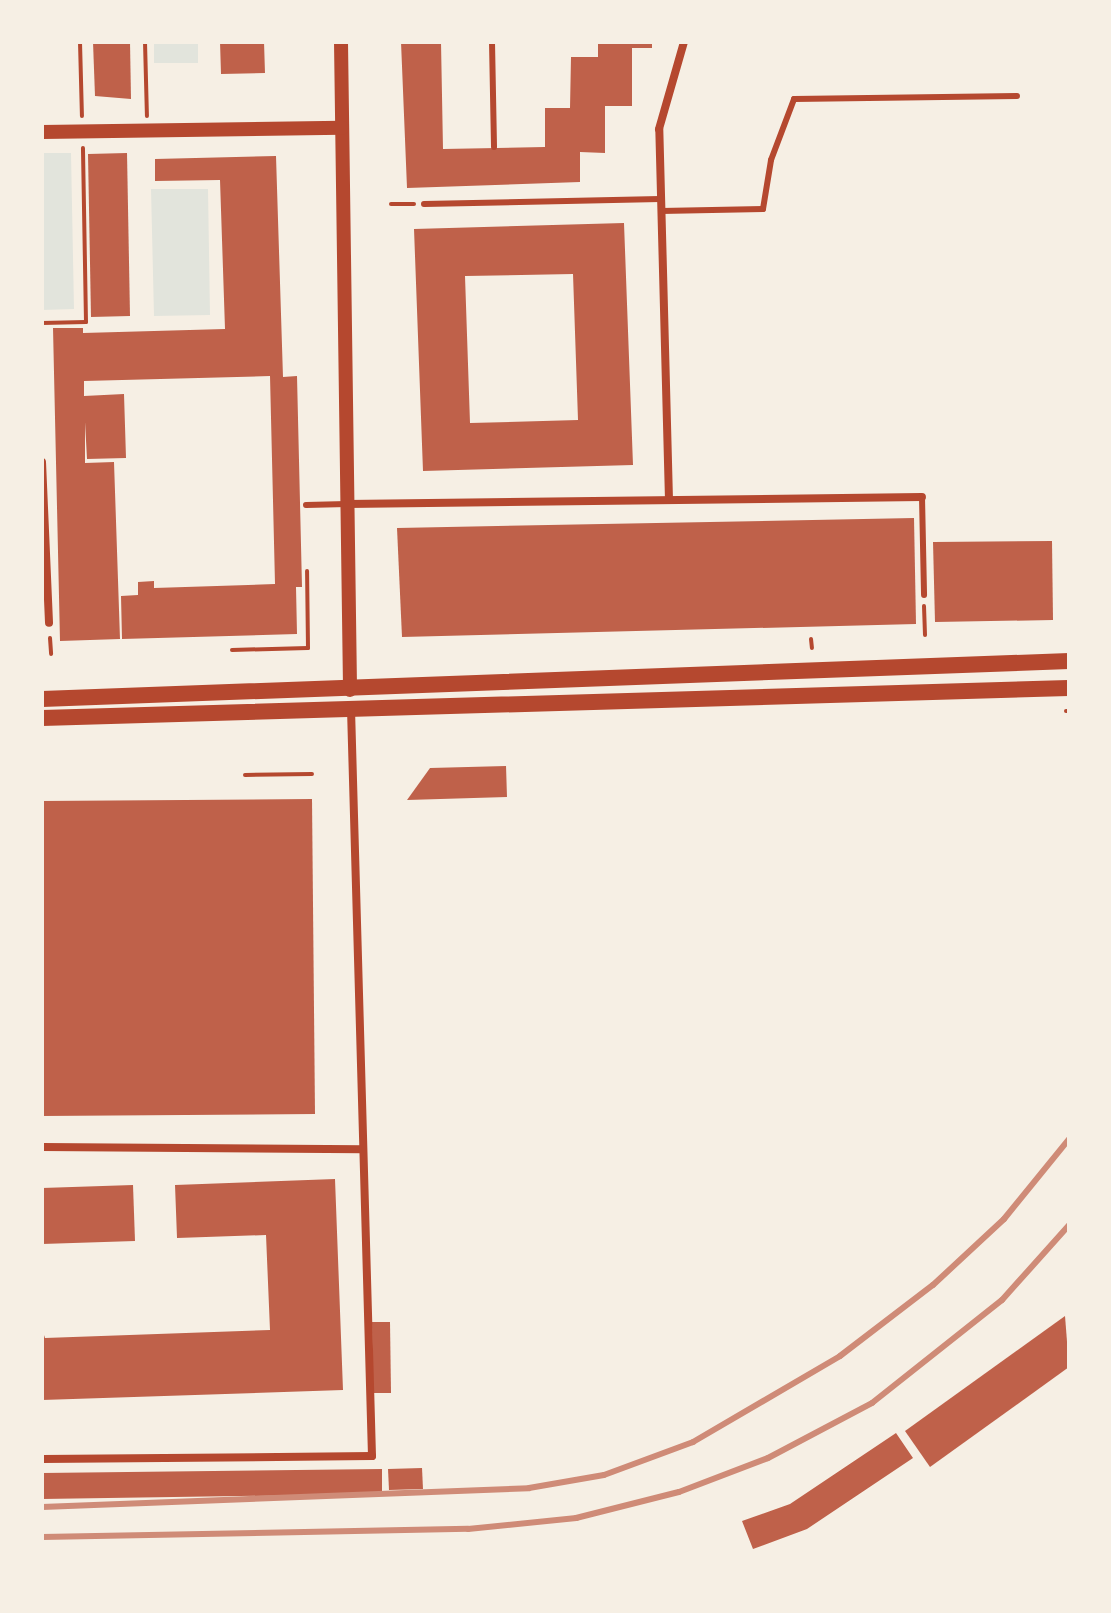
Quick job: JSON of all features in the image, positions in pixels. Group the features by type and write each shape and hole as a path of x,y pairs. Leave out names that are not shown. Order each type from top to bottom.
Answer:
{"main road":[{"path":"42,699 1069,661"},
{"path":"48,718 1069,688"}],"street":[{"path":"341,42 350,690"},
{"path":"669,500 659,129 684,42"},
{"path":"42,132 342,128"},
{"path":"42,462 49,623"},
{"path":"347,504 922,497"},
{"path":"42,1459 372,1456 351,709"},
{"path":"42,1147 363,1149"}],"lane":[{"path":"492,42 494,147"},
{"path":"661,211 763,209 771,160 794,99 1017,96"},
{"path":"424,204 660,199"},
{"path":"922,497 924,595"},
{"path":"306,505 347,504"}],"path":[{"path":"42,323 86,322 80,42"},
{"path":"145,42 147,131"},
{"path":"391,204 424,204"},
{"path":"232,650 308,648 307,571"},
{"path":"924,595 925,635"},
{"path":"811,639 812,648"},
{"path":"245,775 312,774"}],"shaded area":[{"path":"154,42 198,42 198,63 154,63"},
{"path":"42,153 71,153 74,309 42,310"},
{"path":"151,189 208,189 210,315 154,316"}],"building":[{"path":"93,42 130,42 131,99 95,96"},
{"path":"220,42 264,42 265,73 221,74"},
{"path":"401,42 441,42 443,149 545,147 545,108 570,108 571,57 598,57 598,42 652,42 652,48 632,48 632,106 605,106 605,153 580,152 580,182 407,188"},
{"path":"127,153 130,316 91,317 88,154"},
{"path":"276,156 283,377 297,376 302,587 296,587 297,634 122,639 121,596 138,595 138,582 154,581 154,588 275,584 270,376 84,381 84,396 124,394 126,458 87,459 85,422 85,463 114,462 120,639 60,641 53,328 83,328 83,333 225,329 220,180 155,181 155,159"},
{"path":"624,223 633,465 423,471 414,229","holes":["573,274 578,420 470,423 465,276"]},
{"path":"914,518 916,624 402,637 397,528"},
{"path":"1052,541 1053,620 935,622 933,542"},
{"path":"506,766 507,797 407,800 430,768"},
{"path":"312,799 315,1114 42,1116 42,801"},
{"path":"335,1179 343,1390 42,1400 42,1329 45,1338 270,1330 266,1235 177,1238 175,1185"},
{"path":"133,1185 135,1241 42,1244 42,1188"},
{"path":"1065,1316 1069,1367 930,1467 905,1431"},
{"path":"372,1322 390,1322 391,1393 373,1393"},
{"path":"896,1433 913,1458 807,1529 753,1549 742,1521 790,1504"},
{"path":"422,1468 423,1489 389,1490 388,1469"},
{"path":"382,1469 382,1494 42,1499 42,1473"}],"railway":[{"path":"42,1507 529,1488 604,1475 693,1442 840,1356 933,1285 1004,1219 1069,1139"},
{"path":"42,1537 468,1529 576,1518 679,1492 768,1458 872,1403 1002,1300 1069,1225"}]}
